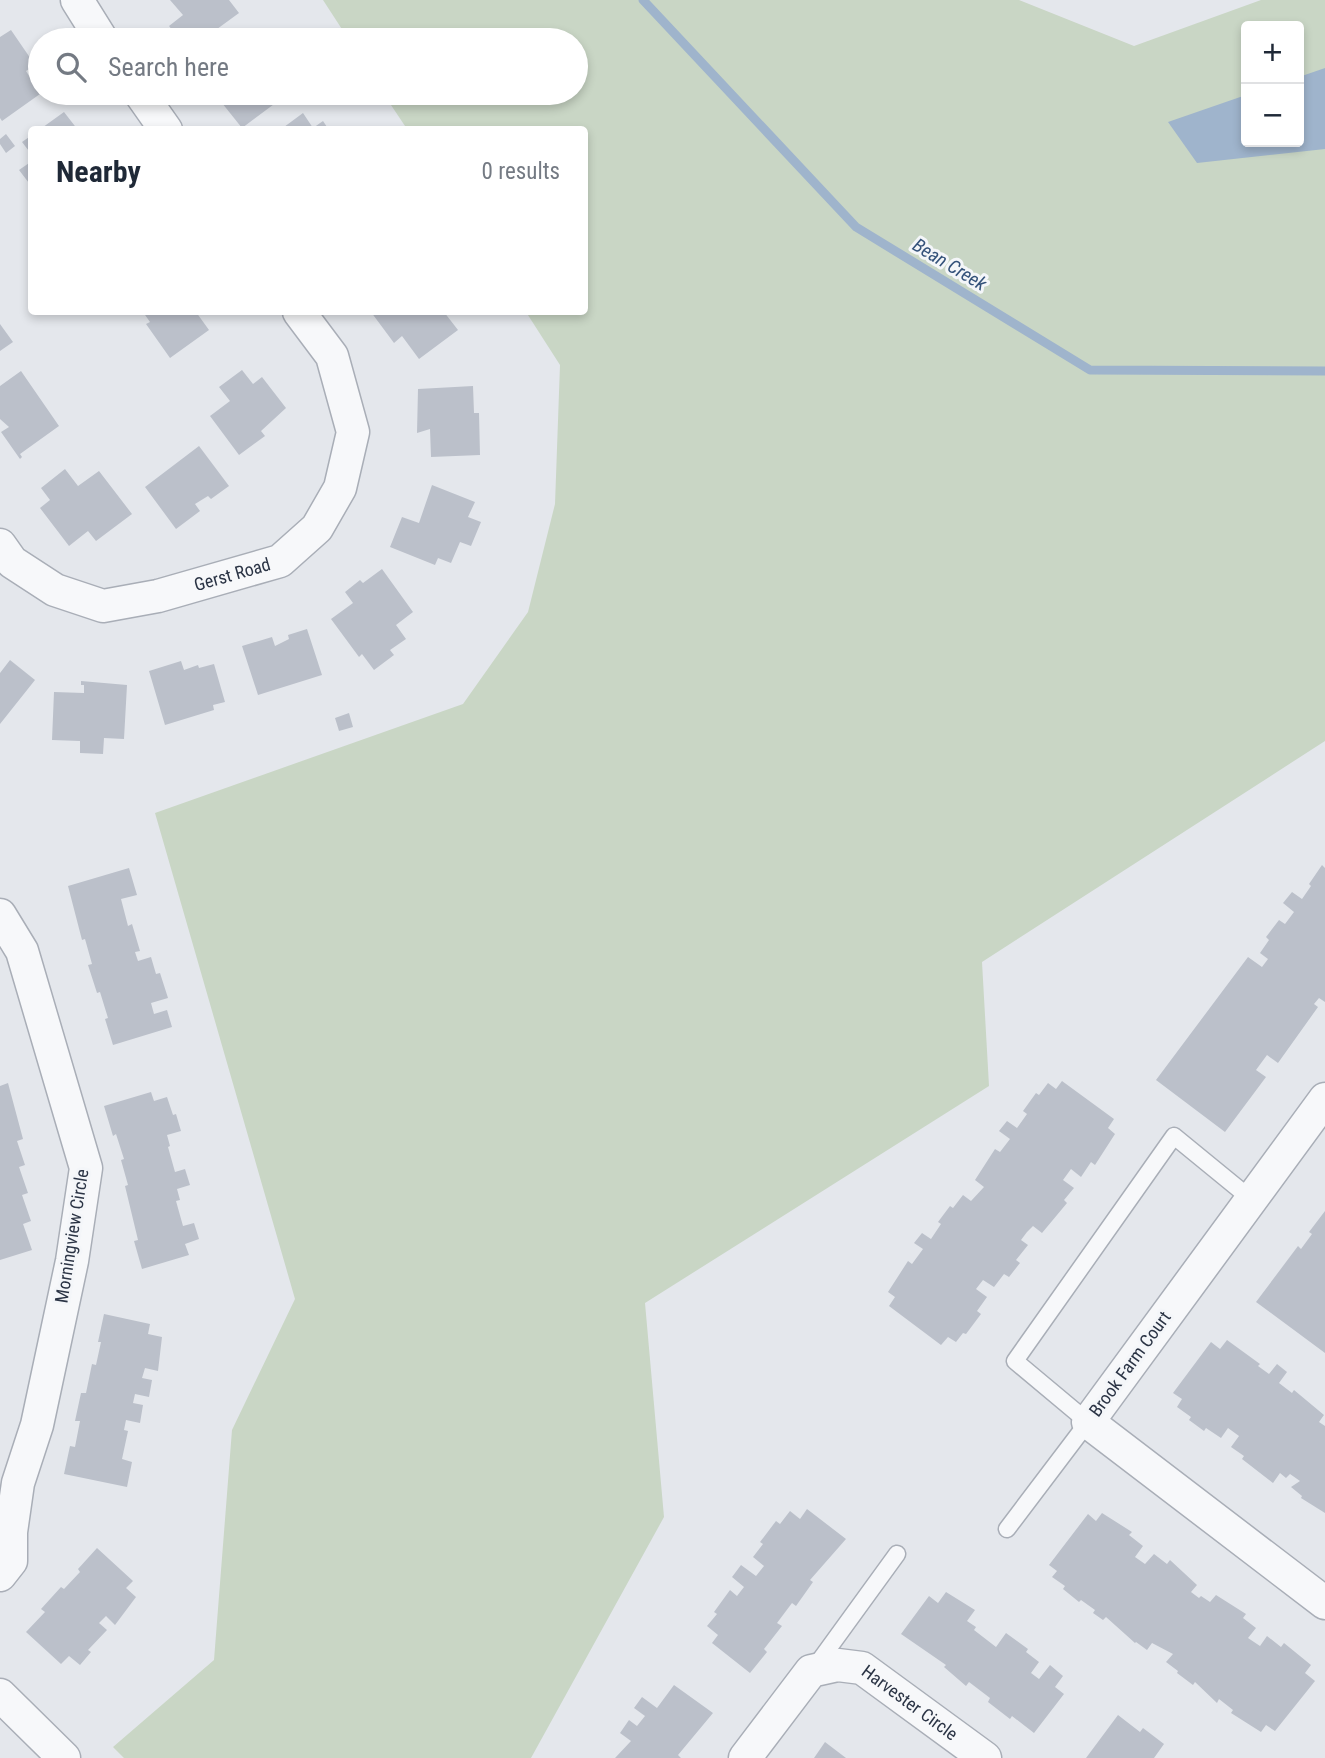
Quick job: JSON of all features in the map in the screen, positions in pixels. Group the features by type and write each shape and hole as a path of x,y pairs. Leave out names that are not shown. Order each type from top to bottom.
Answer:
{"street":[{"path":"78,0 95,28"},
{"path":"148,105 163,126"},
{"name":"Gerst Road","path":"0,545 12,562 55,590 103,606 158,596 280,561 317,527 340,488 354,432 332,356 301,315"},
{"name":"Morningview Circle","path":"0,915 22,951 86,1168 72,1261 37,1425 9,1481 6,1535 11,1561 0,1575"},
{"name":"Brook Farm Court","path":"1325,1099 1088,1422 1325,1603"},
{"name":"Harvester Circle","path":"811,1671 838,1665 862,1668 985,1758"},
{"path":"745,1758 811,1671"},
{"path":"0,1695 64,1758"}],"lane":[{"path":"1007,1530 1088,1422 1015,1361 1174,1136 1251,1199"},
{"path":"811,1671 897,1554"}],"green space":[{"path":"323,0 1019,0 1134,46 1261,0 1325,0 1325,741 982,962 989,1086 645,1303 664,1517 531,1758 124,1758 113,1747 214,1660 232,1430 295,1299 155,813 463,704 528,612 555,504 560,365 528,315 588,315 588,126 405,126 391,105 588,105 588,28 341,28"}],"water":[{"path":"1325,68 1325,149 1197,163 1168,122 1241,97 1241,147 1304,147 1304,75"}],"building":[{"path":"170,0 229,0 239,13 218,28 171,28 169,26 183,15"},
{"path":"11,30 28,55 28,103 2,121 0,118 0,37"},
{"path":"224,105 273,105 245,126 240,126"},
{"path":"64,112 75,126 45,126"},
{"path":"303,113 312,126 285,126"},
{"path":"6,134 15,146 6,153 0,139"},
{"path":"28,138 28,150 22,142"},
{"path":"28,164 28,182 19,170"},
{"path":"145,315 198,315 209,330 170,358 146,324 150,322"},
{"path":"373,315 446,315 458,330 419,359 402,336 394,343"},
{"path":"0,324 13,342 0,351"},
{"path":"242,370 253,384 262,377 286,408 261,431 265,436 239,455 210,416 230,401 219,387"},
{"path":"21,371 59,426 20,454 20,459 1,432 9,427 0,419 0,386"},
{"path":"473,386 474,413 479,413 480,455 431,457 430,429 417,433 418,389"},
{"path":"199,446 229,486 211,499 208,496 195,504 200,511 176,529 145,487"},
{"path":"65,469 78,486 99,471 132,514 96,541 88,531 69,546 40,508 50,500 41,488"},
{"path":"432,485 475,502 468,517 481,522 471,546 460,542 451,563 438,558 435,565 390,547 402,517 419,523"},
{"path":"382,569 413,612 396,625 406,639 390,650 394,655 374,670 362,654 359,657 331,619 353,603 345,592 360,580 363,583"},
{"path":"307,629 322,675 258,695 242,646 272,637 275,646 289,639 288,635"},
{"path":"10,660 35,680 0,724 0,673"},
{"path":"181,661 184,670 198,665 199,668 214,664 225,702 213,705 214,710 165,725 149,671"},
{"path":"81,681 127,685 124,739 104,738 103,754 80,753 80,741 52,740 54,692 84,693"},
{"path":"349,713 353,727 339,731 335,718"},
{"path":"1322,865 1325,868 1325,1002 1319,998 1314,1004 1318,1007 1278,1063 1267,1055 1256,1070 1266,1077 1225,1132 1156,1080 1248,957 1262,967 1268,959 1260,953 1269,940 1266,937 1279,920 1285,924 1294,912 1283,903 1292,892 1302,899"},
{"path":"129,868 137,895 121,899 128,926 132,924 140,951 135,952 138,961 151,957 156,974 160,973 168,998 151,1003 154,1014 167,1010 172,1027 113,1045 105,1019 108,1018 88,965 92,964 85,939 82,940 68,886"},
{"path":"1062,1081 1114,1119 1108,1128 1115,1134 1095,1165 1091,1162 1081,1177 1071,1169 1063,1180 1074,1188 1064,1200 1067,1203 1042,1233 1033,1226 1027,1232 1021,1240 1028,1245 1016,1260 1020,1263 1009,1277 1004,1274 994,1287 983,1280 976,1289 987,1297 977,1311 981,1314 966,1334 963,1333 956,1342 948,1337 941,1345 889,1306 895,1297 888,1292 908,1261 912,1264 923,1249 914,1243 922,1233 931,1239 941,1224 938,1222 950,1206 953,1208 963,1195 971,1201 984,1187 975,1180 995,1149 1000,1152 1010,1139 999,1131 1007,1121 1017,1128 1027,1114 1023,1111 1036,1093 1039,1095 1048,1083 1056,1089"},
{"path":"8,1083 23,1139 17,1141 25,1165 19,1167 28,1193 22,1195 31,1221 23,1224 32,1250 0,1260 0,1086"},
{"path":"151,1092 154,1101 167,1097 173,1115 176,1114 181,1131 167,1135 168,1147 175,1172 185,1169 190,1185 177,1189 180,1200 176,1201 183,1226 194,1223 199,1239 185,1244 189,1255 142,1269 134,1241 138,1240 125,1186 128,1185 121,1160 124,1159 116,1134 113,1136 104,1106"},
{"path":"1325,1211 1325,1353 1256,1302 1298,1246 1301,1249 1312,1234 1309,1232"},
{"path":"104,1314 150,1324 148,1334 162,1337 158,1371 145,1368 142,1378 152,1380 149,1397 135,1394 133,1403 143,1405 140,1423 126,1420 124,1430 128,1431 122,1459 132,1462 127,1487 64,1474 70,1446 75,1447 80,1421 75,1421 81,1393 86,1393 92,1364 96,1365"},
{"path":"1227,1340 1260,1364 1258,1366 1269,1374 1277,1364 1287,1372 1279,1383 1292,1393 1294,1390 1324,1415 1319,1422 1325,1426 1325,1513 1301,1498 1291,1487 1300,1481 1290,1474 1286,1478 1280,1473 1273,1483 1242,1459 1244,1456 1231,1447 1239,1436 1228,1428 1221,1438 1206,1428 1204,1431 1177,1407 1182,1399 1173,1393 1211,1342 1220,1349"},
{"path":"807,1509 846,1539 810,1580 813,1582 796,1606 792,1603 777,1623 782,1626 764,1649 767,1652 750,1673 712,1643 718,1635 707,1626 730,1590 737,1596 744,1587 732,1577 741,1565 756,1576 764,1566 753,1557 763,1544 760,1542 776,1521 780,1524 790,1511 800,1519"},
{"path":"1102,1513 1132,1532 1129,1535 1143,1546 1135,1557 1145,1564 1154,1554 1167,1564 1170,1560 1197,1585 1191,1592 1199,1598 1201,1596 1210,1602 1216,1595 1246,1614 1243,1618 1256,1628 1248,1638 1260,1646 1267,1636 1281,1647 1284,1643 1311,1665 1305,1673 1315,1681 1275,1731 1266,1725 1261,1732 1231,1713 1233,1710 1219,1699 1217,1703 1195,1682 1193,1685 1166,1662 1173,1654 1152,1643 1147,1650 1135,1643 1106,1617 1103,1620 1093,1613 1095,1610 1081,1600 1079,1602 1063,1589 1065,1586 1052,1577 1057,1571 1049,1565 1088,1514 1096,1521"},
{"path":"97,1548 133,1581 126,1588 136,1597 115,1625 106,1616 99,1623 107,1630 88,1650 91,1652 80,1665 69,1656 61,1664 26,1632 45,1612 41,1609 61,1587 64,1589 80,1572 78,1569"},
{"path":"946,1592 975,1610 967,1621 996,1647 1006,1633 1028,1649 1026,1652 1039,1662 1031,1673 1039,1679 1050,1665 1063,1676 1055,1687 1064,1694 1034,1733 1012,1716 1010,1719 988,1702 990,1698 969,1682 966,1686 944,1667 946,1665 901,1634 929,1596 938,1603"},
{"path":"674,1685 713,1713 678,1755 681,1758 615,1758 631,1741 620,1733 629,1720 637,1726 645,1716 634,1708 642,1697 657,1708"},
{"path":"1118,1715 1140,1732 1143,1728 1164,1744 1154,1758 1086,1758"},
{"path":"825,1742 846,1758 814,1758"}],"waterway":[{"name":"Bean Creek","path":"643,0 856,227 1090,370 1325,371"}]}
